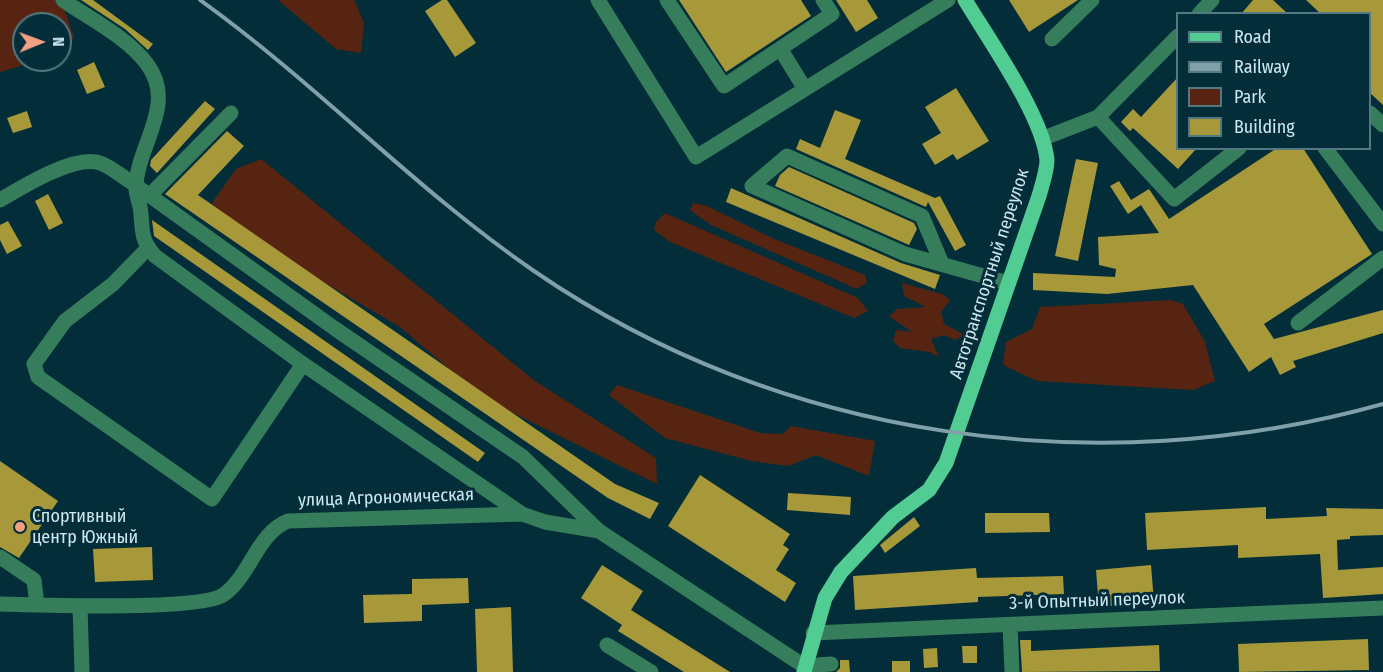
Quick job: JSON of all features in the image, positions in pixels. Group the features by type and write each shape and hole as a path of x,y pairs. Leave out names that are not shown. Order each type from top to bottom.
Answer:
{"main road":[{"name":"Автотранспортный переулок","path":"804,669 825,598 841,572 892,517 929,490 946,463 1039,196 1047,162 1044,138 1032,112 965,0"}],"street":[{"path":"63,0 127,45 148,65 153,74 158,107 136,187 142,217 142,238 155,256 303,364 522,514 545,522 599,531"},
{"path":"598,0 696,157 948,0"},
{"path":"667,0 724,86 832,14 823,0"},
{"path":"1052,39 1092,0"},
{"path":"1201,12 1212,0"},
{"path":"1044,138 1098,117 1176,38"},
{"path":"781,50 805,89"},
{"path":"149,196 231,113"},
{"path":"1371,114 1383,125"},
{"path":"1098,117 1174,199 1236,150"},
{"path":"1327,150 1383,224"},
{"path":"942,264 922,216 787,156 752,186 905,254 1008,284"},
{"path":"0,200 31,181 82,161 99,162 523,458 599,531 804,669 831,664"},
{"path":"148,248 112,284 65,321 34,364 38,377 212,499 303,364"},
{"path":"1298,322 1383,258"},
{"name":"улица Агрономическая","path":"0,604 80,606 213,600 233,585 273,530 288,521 522,514"},
{"path":"0,557 34,580 37,605"},
{"path":"80,606 82,672"},
{"name":"3-й Опытный переулок","path":"813,633 1383,608"},
{"path":"1010,625 1012,672"},
{"path":"607,645 651,672"}],"green space":[{"path":"0,0 61,0 65,12 12,12 12,68 0,72"},
{"path":"278,0 354,0 364,23 361,53 336,49"},
{"path":"261,159 535,381 656,458 657,484 517,415 475,391 400,327 226,225 212,203 236,169"},
{"path":"693,203 707,206 774,239 865,275 867,282 857,289 711,225 690,210"},
{"path":"665,213 858,298 868,311 854,318 670,242 654,230 656,222"},
{"path":"902,283 942,294 950,300 941,312 944,324 965,335 955,340 944,335 931,339 939,357 929,352 900,348 893,341 896,330 912,332 889,316 897,309 926,307 904,296"},
{"path":"1171,300 1183,304 1205,342 1215,381 1193,390 1037,381 1003,365 1006,342 1032,329 1040,307"},
{"path":"617,385 760,433 783,434 791,426 875,441 869,476 816,455 788,466 751,461 665,438 609,395"}],"building":[{"path":"81,0 93,0 153,44 148,50 125,29"},
{"path":"442,0 447,0 476,43 455,57 425,11"},
{"path":"679,0 801,0 811,16 726,72"},
{"path":"836,0 867,0 878,18 856,32"},
{"path":"1009,0 1078,0 1029,32"},
{"path":"1253,0 1273,0 1286,12 1243,12"},
{"path":"1306,0 1383,0 1383,105 1371,94 1371,12 1319,12"},
{"path":"94,62 105,87 87,94 77,70"},
{"path":"1176,79 1176,150 1195,150 1178,169 1133,128 1130,131 1121,122 1133,109 1141,117"},
{"path":"956,88 989,141 957,160 953,154 935,165 922,144 941,133 925,107"},
{"path":"205,101 215,109 157,173 150,166 151,160"},
{"path":"835,110 861,120 845,159 935,198 940,196 966,245 955,251 928,202 926,207 796,149 800,139 820,148"},
{"path":"27,111 32,127 13,133 7,118"},
{"path":"227,131 244,146 198,195 615,484 659,503 650,519 608,498 165,194"},
{"path":"1274,150 1304,150 1372,254 1264,324 1274,339 1383,310 1383,333 1293,361 1296,367 1280,375 1271,357 1249,372 1193,285 1107,294 1033,290 1033,273 1115,277 1116,269 1099,265 1098,237 1159,233 1141,205 1128,214 1110,186 1119,181 1131,200 1149,189 1169,219"},
{"path":"1076,159 1098,163 1078,261 1055,256"},
{"path":"789,167 914,223 917,229 909,245 775,186 780,175"},
{"path":"731,188 901,263 940,275 935,289 726,202"},
{"path":"48,194 63,223 49,230 35,201"},
{"path":"152,220 485,453 478,462 154,236"},
{"path":"8,221 22,246 7,254 0,240 0,225"},
{"name":"Спортивный центр Южный","path":"0,461 58,501 19,558 0,547"},
{"path":"700,475 790,534 783,545 789,549 776,570 796,583 785,602 668,526"},
{"path":"788,493 851,497 850,515 787,510"},
{"path":"1266,507 1266,519 1327,516 1326,508 1383,509 1383,535 1350,536 1350,539 1337,540 1338,570 1383,567 1383,594 1323,598 1320,554 1238,558 1238,545 1147,550 1145,513"},
{"path":"985,513 1049,513 1050,532 985,533"},
{"path":"914,517 920,526 885,553 880,545"},
{"path":"152,547 153,580 95,582 93,549"},
{"path":"602,565 643,591 631,610 730,672 684,672 618,631 622,625 581,598"},
{"path":"1151,565 1154,602 1099,607 1096,570"},
{"path":"976,568 977,578 1063,576 1064,594 978,597 978,602 855,610 853,576"},
{"path":"468,578 469,603 422,605 422,621 364,623 363,595 412,594 412,579"},
{"path":"511,607 513,672 477,672 475,609"},
{"path":"1368,639 1369,670 1239,672 1238,644"},
{"path":"1020,640 1031,640 1031,651 1159,645 1160,671 1022,672"},
{"path":"962,646 977,646 977,663 963,663"},
{"path":"937,648 938,667 924,668 923,649"},
{"path":"840,660 849,660 850,672 836,672 840,668"},
{"path":"892,661 910,661 910,672 892,672"}],"railway":[{"path":"200,0 243,32 449,207 534,271 629,329 730,374 836,408 944,431 1054,442 1165,441 1275,428 1383,404"}],"place":[{"name":"Спортивный центр Южный","path":"20,527"}]}
